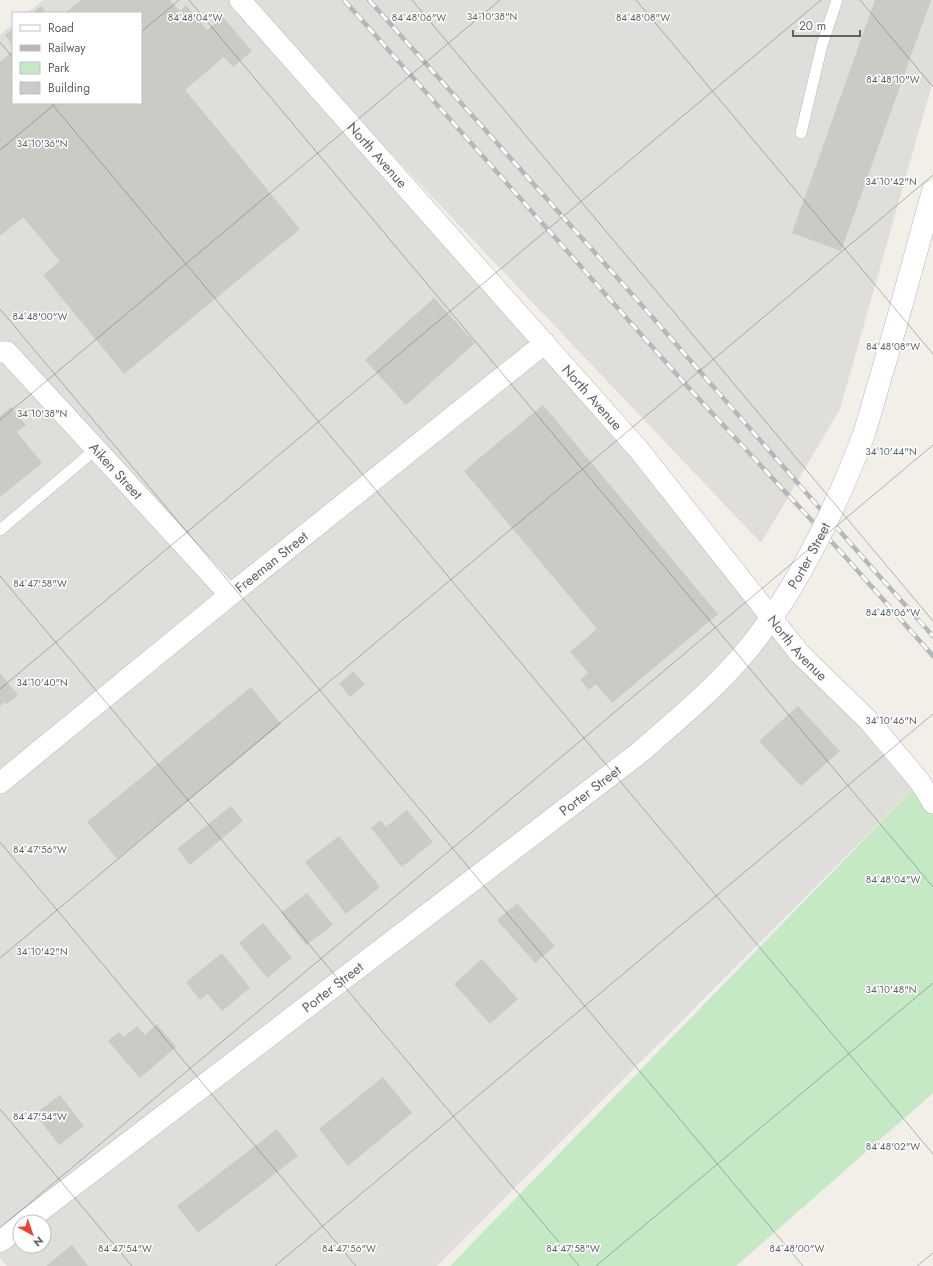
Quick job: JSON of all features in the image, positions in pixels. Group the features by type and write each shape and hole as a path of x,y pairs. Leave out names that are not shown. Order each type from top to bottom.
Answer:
{"street":[{"name":"North Avenue","path":"240,0 639,450 776,611 800,654 869,721 920,782 933,803"},
{"name":"Porter Street","path":"35,1214 639,753 687,712 724,676 748,649 776,611 808,560 825,527 851,468 864,434 933,191"},
{"name":"Freeman Street","path":"0,783 230,595 545,343"},
{"name":"Aiken Street","path":"0,352 7,352 230,595"},
{"path":"0,1241 12,1232"}],"lane":[{"path":"801,133 822,45 837,0"},
{"path":"0,530 96,449"}],"shaded area":[{"path":"43,0 240,0 920,782 437,1266 7,1266 0,1258 0,35 12,25 12,104 142,104 142,12 28,12"},
{"path":"245,0 933,0 933,81 840,409 761,543"}],"green space":[{"path":"920,782 933,794 933,1093 736,1266 450,1266"}],"building":[{"path":"81,0 170,0 180,11 186,5 207,30 223,17 252,51 233,67 224,57 185,90 300,229 124,374 43,275 60,261 23,217 0,236 0,62 12,52 12,104 142,104 142,12 66,12"},
{"path":"875,0 931,0 841,251 792,233"},
{"path":"41,6 46,12 33,12"},
{"path":"12,30 12,44 5,35"},
{"path":"434,298 475,343 406,405 365,360"},
{"path":"543,405 718,614 612,703 596,684 589,690 580,680 588,673 570,652 597,629 464,471"},
{"path":"11,407 26,425 17,432 42,463 0,497 0,416"},
{"path":"353,671 365,684 350,697 339,684"},
{"path":"0,673 18,695 7,704 5,702 0,706"},
{"path":"251,687 281,724 117,859 87,822"},
{"path":"798,706 840,751 801,786 759,741"},
{"path":"231,806 243,821 190,865 177,849"},
{"path":"407,810 433,842 402,867 371,828 381,820 386,827"},
{"path":"339,836 380,887 346,914 305,862"},
{"path":"307,893 333,925 306,945 281,913"},
{"path":"517,903 555,946 535,963 497,920"},
{"path":"263,923 292,958 267,978 239,943"},
{"path":"222,953 250,988 222,1011 208,994 200,1000 186,982"},
{"path":"482,959 518,999 490,1024 454,984"},
{"path":"157,1024 176,1047 140,1078 108,1041 119,1032 124,1037 137,1026 145,1035"},
{"path":"383,1077 412,1113 348,1166 319,1129"},
{"path":"60,1095 84,1126 59,1145 35,1114"},
{"path":"277,1129 298,1156 198,1233 177,1206"},
{"path":"72,1245 88,1266 46,1266"}],"railway":[{"path":"344,0 687,386 841,552 933,656"},
{"path":"369,0 647,311 933,636"}]}
